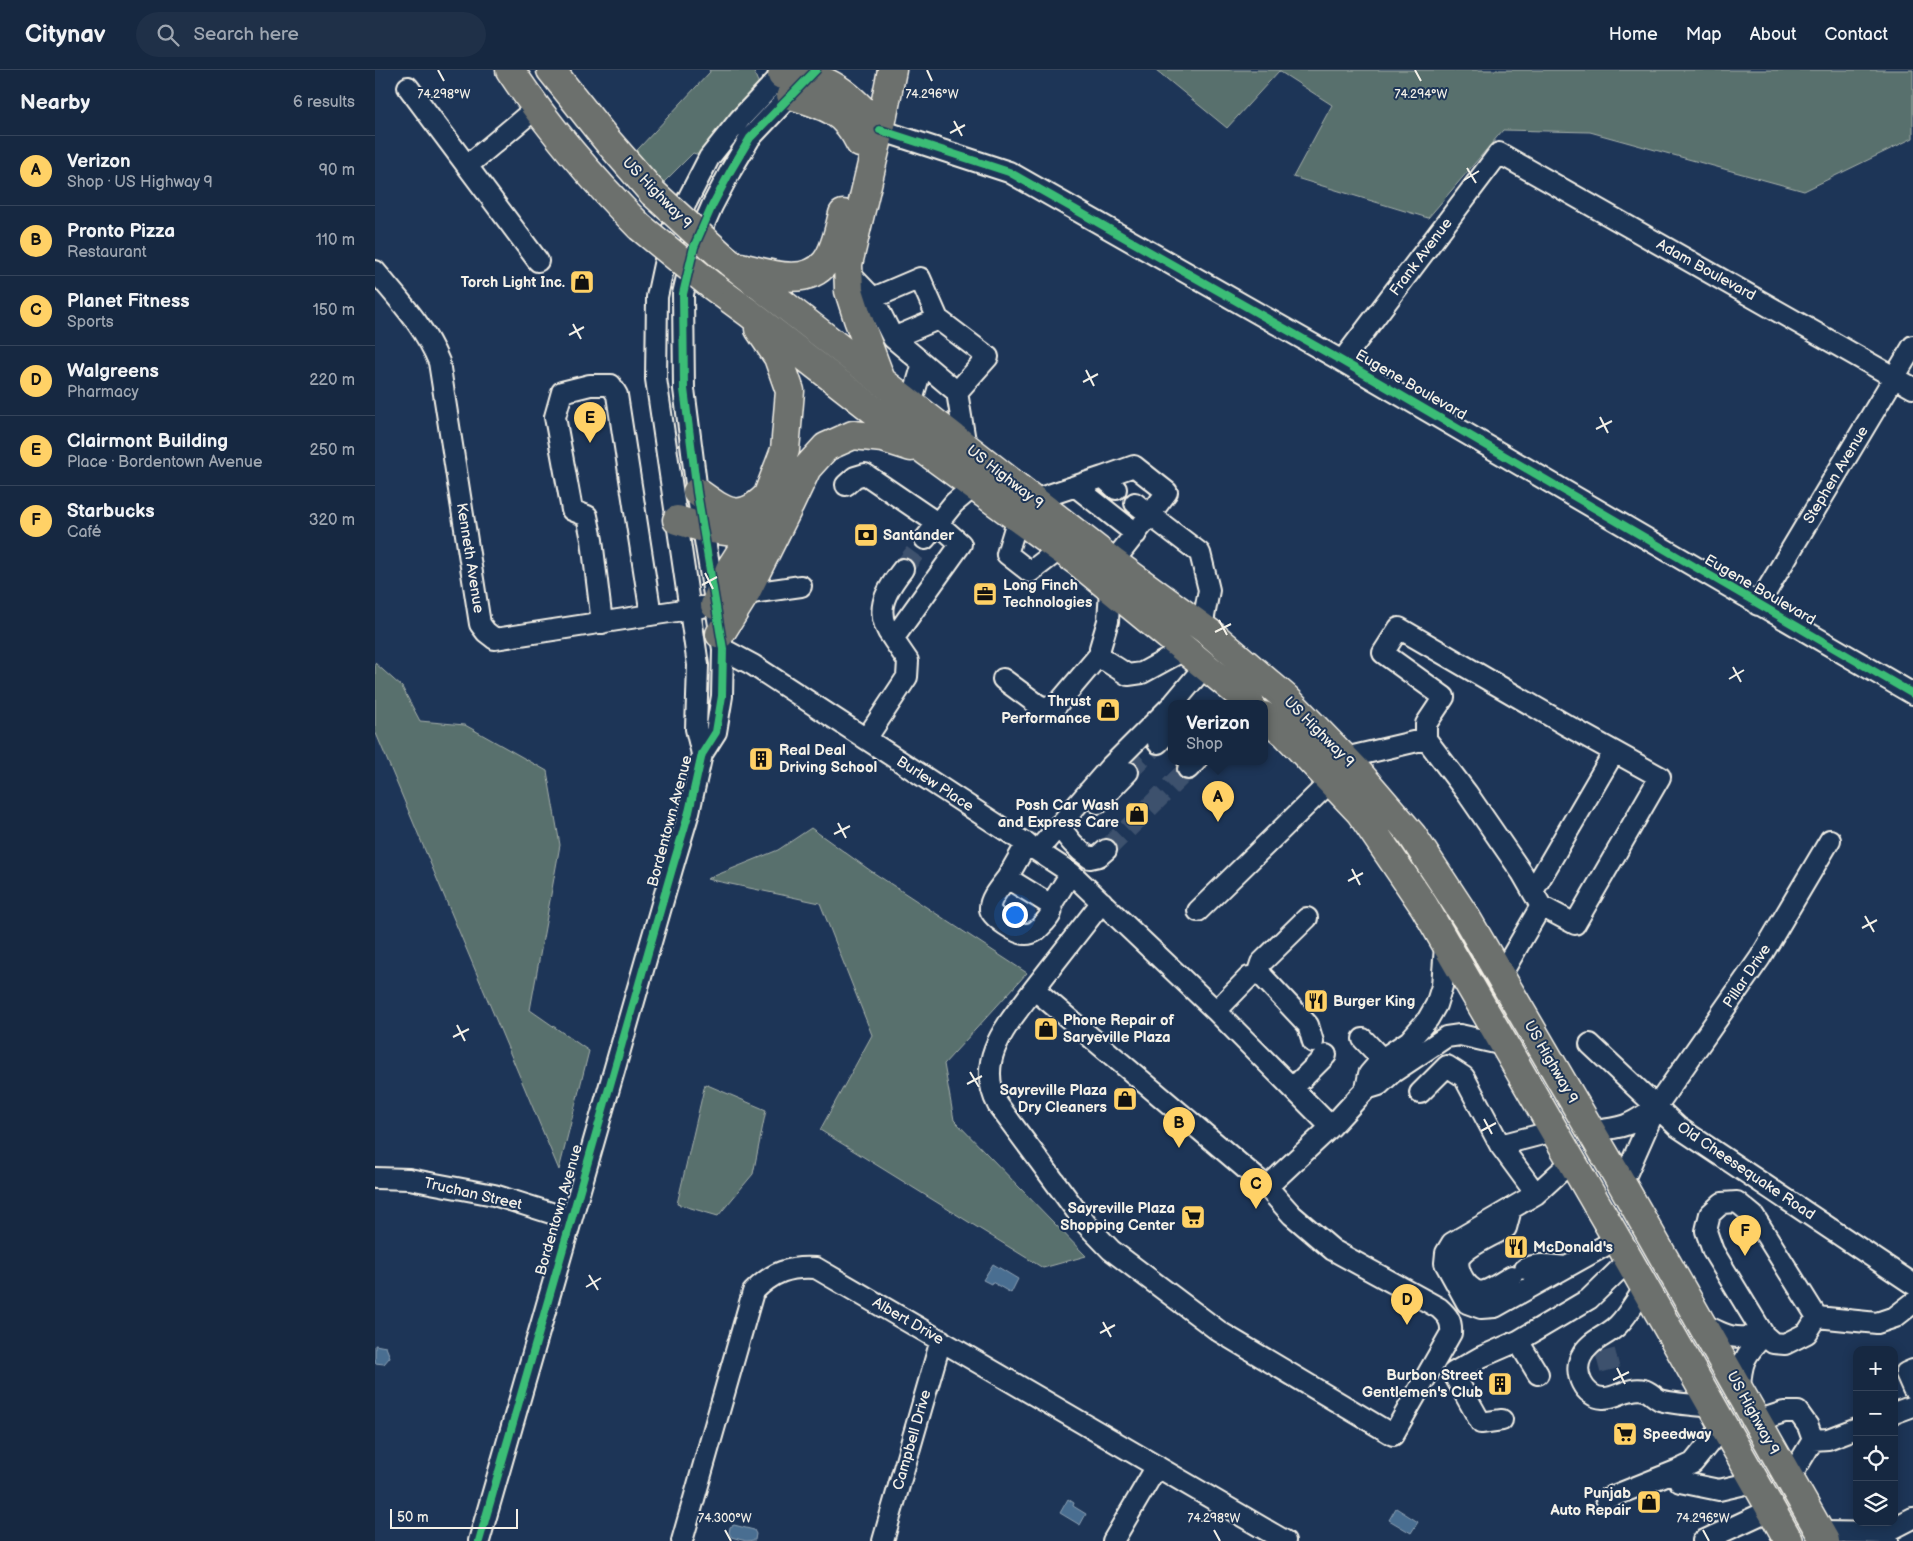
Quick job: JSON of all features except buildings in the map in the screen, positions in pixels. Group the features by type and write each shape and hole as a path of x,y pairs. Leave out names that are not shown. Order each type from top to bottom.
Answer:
{"highway":[{"name":"US Highway 9","path":"510,70 536,108 592,176 640,227 711,285 973,487 1026,509 1113,562 1202,627 1287,699 1338,769 1360,812 1424,906 1445,946 1623,1249 1789,1541"},
{"name":"US Highway 9","path":"551,70 601,133 653,193 729,262 966,447 1026,509 1060,549 1246,700"},
{"path":"873,70 868,129 848,272 849,291 882,381"},
{"path":"729,262 774,275 795,277 812,273 826,263 835,242 868,129 892,70"},
{"path":"797,77 818,103 835,111 853,129 868,129"},
{"path":"722,642 745,594 779,500 790,391 778,357 749,313"},
{"path":"702,607 730,569 754,531 825,447 853,435 883,438 927,452"},
{"path":"697,492 718,507 734,513 747,512 758,506 779,500"},
{"path":"677,520 704,528 739,533 754,531"},
{"name":"US Highway 9","path":"1268,719 1286,734 1338,769 1412,835 1467,918 1501,976 1823,1537"}],"street":[{"name":"Bordentown Avenue","path":"702,754 696,728 704,528 697,492 684,389 683,294 694,248 716,199 750,138 797,77"},
{"name":"Bordentown Avenue","path":"479,1541 570,1219 689,812 702,754 716,732 722,696 722,642 702,607 677,520 656,379 657,297 671,232 709,158 740,119 797,77"},
{"path":"408,87 538,260"},
{"path":"467,166 536,108"},
{"name":"Eugene Boulevard","path":"868,129 1009,172 1342,361 1913,694"},
{"name":"Frank Avenue","path":"1342,361 1499,153"},
{"name":"Adam Boulevard","path":"1499,153 1913,388"},
{"name":"Kenneth Avenue","path":"375,271 422,328 433,346 439,362 480,624 486,632 495,639 702,607"},
{"path":"848,272 873,298 893,338 957,392 966,447"},
{"path":"873,298 920,278 938,318 988,357 957,392"},
{"path":"893,338 938,318"},
{"name":"Stephen Avenue","path":"1759,605 1913,346"},
{"path":"911,404 923,363"},
{"path":"601,623 587,516 572,510 555,418 562,392 590,385 611,385 617,395 651,615"},
{"path":"1060,549 1030,572 1007,554 1026,509 1075,486 1109,483 1135,466 1167,492 1142,509 1136,534 1113,562"},
{"path":"846,485 855,477 865,474 937,523 961,544 893,639"},
{"path":"1075,486 1136,534"},
{"path":"925,539 954,503 973,487"},
{"path":"1142,509 1200,553 1209,590 1202,627"},
{"path":"866,739 907,677 908,661 886,629 882,618 885,599 893,581 903,569"},
{"path":"745,594 801,586"},
{"path":"1110,590 1108,621 1100,648 1100,654 1103,659 1128,675 1142,673 1195,658"},
{"path":"1399,628 1614,752 1659,777 1575,924 1537,899 1522,873 1467,793 1426,739 1426,724 1444,697 1383,653 1399,628"},
{"name":"Burlew Place","path":"722,642 753,665 1071,873 1215,1011 1331,1127"},
{"path":"1003,679 1041,707 1056,706 1100,654"},
{"path":"1175,700 1195,658"},
{"path":"1007,878 1051,905 1053,912 1036,932 1025,935 1017,933 992,914 991,902 1007,878 1033,847 1059,825 1109,768 1168,709"},
{"path":"1158,743 1168,732"},
{"path":"1198,912 1338,769 1426,739"},
{"path":"1501,976 1537,899 1614,752"},
{"path":"1088,792 1097,803 1128,772"},
{"path":"1059,825 1073,845 1090,858 1099,856 1106,850"},
{"name":"Pillar Drive","path":"1622,1184 1656,1107 1760,958 1830,840"},
{"path":"1051,905 1071,873"},
{"path":"1034,989 1267,1187 1292,1215 1333,1250 1439,1308 1447,1315 1451,1324 1451,1333 1393,1435 1220,1332 1111,1250 1086,1224 998,1105 991,1087 990,1069 993,1052 1001,1034 1034,989 1102,902"},
{"path":"1293,1088 1320,1049 1308,1024 1262,976 1259,969 1261,963 1307,918"},
{"path":"1367,1089 1369,1074 1382,1060 1409,1040 1420,1029 1436,1005 1442,986 1445,946"},
{"path":"1215,1011 1249,977"},
{"path":"1267,1187 1331,1127 1367,1089 1379,1085 1392,1073 1446,1037 1460,1035 1504,1045"},
{"path":"1363,1039 1382,1060"},
{"name":"Old Cheesequake Road","path":"1590,1044 1678,1127 1913,1284"},
{"path":"1420,1093 1447,1066 1464,1077 1500,1145 1536,1194"},
{"name":"Pillar Drive","path":"1591,1131 1619,1129 1635,1122 1656,1107"},
{"path":"1500,1145 1554,1131"},
{"path":"1572,1161 1536,1194 1452,1243 1446,1253 1445,1263 1467,1302 1481,1308 1495,1307 1567,1267 1623,1249"},
{"name":"Truchan Street","path":"375,1178 409,1179 494,1195 570,1219"},
{"path":"1737,1202 1754,1216 1817,1317 1807,1333 1785,1344 1773,1343 1764,1335 1713,1251 1706,1231 1710,1214 1722,1204 1737,1202"},
{"path":"1511,1209 1506,1228 1468,1249 1460,1257 1459,1267 1468,1285 1473,1290 1484,1292 1531,1265 1567,1267"},
{"path":"1502,1420 1481,1423 1453,1373 1481,1357 1518,1341 1589,1299 1623,1249"},
{"name":"Albert Drive","path":"683,1541 753,1292 762,1283 791,1268 816,1268 1285,1541"},
{"path":"1606,1499 1693,1463 1718,1416 1660,1400 1644,1390 1614,1386 1603,1398 1589,1393 1580,1382 1580,1358 1587,1348 1603,1343 1618,1326 1645,1288"},
{"path":"1817,1317 1877,1322 1895,1317 1913,1303"},
{"path":"1701,1322 1727,1336 1745,1338 1764,1335"},
{"path":"1518,1341 1535,1368 1545,1325"},
{"path":"1740,1390 1741,1366 1752,1347 1764,1335"},
{"name":"Campbell Drive","path":"883,1541 941,1340"},
{"path":"1913,1370 1906,1373 1913,1389"},
{"path":"1898,1412 1913,1406"},
{"path":"1757,1421 1784,1412 1798,1412 1808,1426 1813,1440"},
{"path":"1813,1440 1828,1439 1853,1430"},
{"path":"1790,1478 1813,1440"},
{"path":"1113,1541 1157,1466"},
{"path":"1676,1471 1680,1482 1719,1490 1754,1482"},
{"path":"1703,1541 1770,1510"},
{"path":"1823,1537 1883,1538 1913,1518"}],"green space":[{"path":"709,70 753,70 763,94 709,158 693,153 653,193 626,162 710,72"},
{"path":"1156,70 1913,70 1913,138 1804,191 1590,132 1503,130 1428,218 1293,177 1332,105 1279,71 1227,128"},
{"path":"375,663 402,687 420,721 465,725 547,771 560,845 530,1010 589,1051 559,1170 375,731"},
{"path":"811,828 871,871 1027,973 944,1064 954,1120 1086,1256 1043,1268 820,1130 872,1035 820,903 707,879 778,850"},
{"path":"705,1084 766,1110 753,1174 718,1216 677,1204"}],"water":[{"path":"993,1264 1018,1279 1011,1293 992,1282 991,1284 983,1280"},
{"path":"375,1345 386,1347 390,1357 384,1364 375,1363"},
{"path":"1068,1499 1074,1503 1073,1506 1086,1514 1080,1525 1060,1513"},
{"path":"1396,1508 1418,1522 1411,1533 1389,1520"},
{"path":"734,1525 754,1530 756,1534 755,1540 746,1541 731,1537 729,1533 730,1527"}],"tunnel":[{"path":"903,569 925,539"},
{"path":"1128,772 1158,743"},
{"path":"1106,850 1188,769"},
{"path":"1605,1351 1612,1378"}],"cycle path":[{"path":"479,1541 689,812 702,754 716,732 722,696 723,649 697,492 684,389 683,294 694,247 712,206 731,170 750,138 816,70"},
{"path":"880,130 1009,172 1342,361 1913,694"}],"place":[{"name":"Torch Light Inc.","path":"582,282"},
{"name":"Clairmont Building","path":"590,443"},
{"name":"Santander","path":"866,535"},
{"name":"Long Finch Technologies","path":"985,594"},
{"name":"Thrust Performance","path":"1108,710"},
{"name":"Real Deal Driving School","path":"761,759"},
{"name":"Posh Car Wash and Express Care","path":"1137,814"},
{"name":"Verizon","path":"1218,822"},
{"name":"Burger King","path":"1316,1001"},
{"name":"Phone Repair of Saryeville Plaza","path":"1046,1029"},
{"name":"Sayreville Plaza Dry Cleaners","path":"1125,1099"},
{"name":"Pronto Pizza","path":"1179,1148"},
{"name":"Planet Fitness","path":"1256,1209"},
{"name":"Sayreville Plaza Shopping Center","path":"1193,1217"},
{"name":"McDonald's","path":"1516,1247"},
{"name":"Starbucks","path":"1745,1256"},
{"name":"Walgreens","path":"1407,1325"},
{"name":"Burbon Street Gentlemen's Club","path":"1500,1384"},
{"name":"Speedway","path":"1625,1434"},
{"name":"Punjab Auto Repair","path":"1649,1502"}]}
